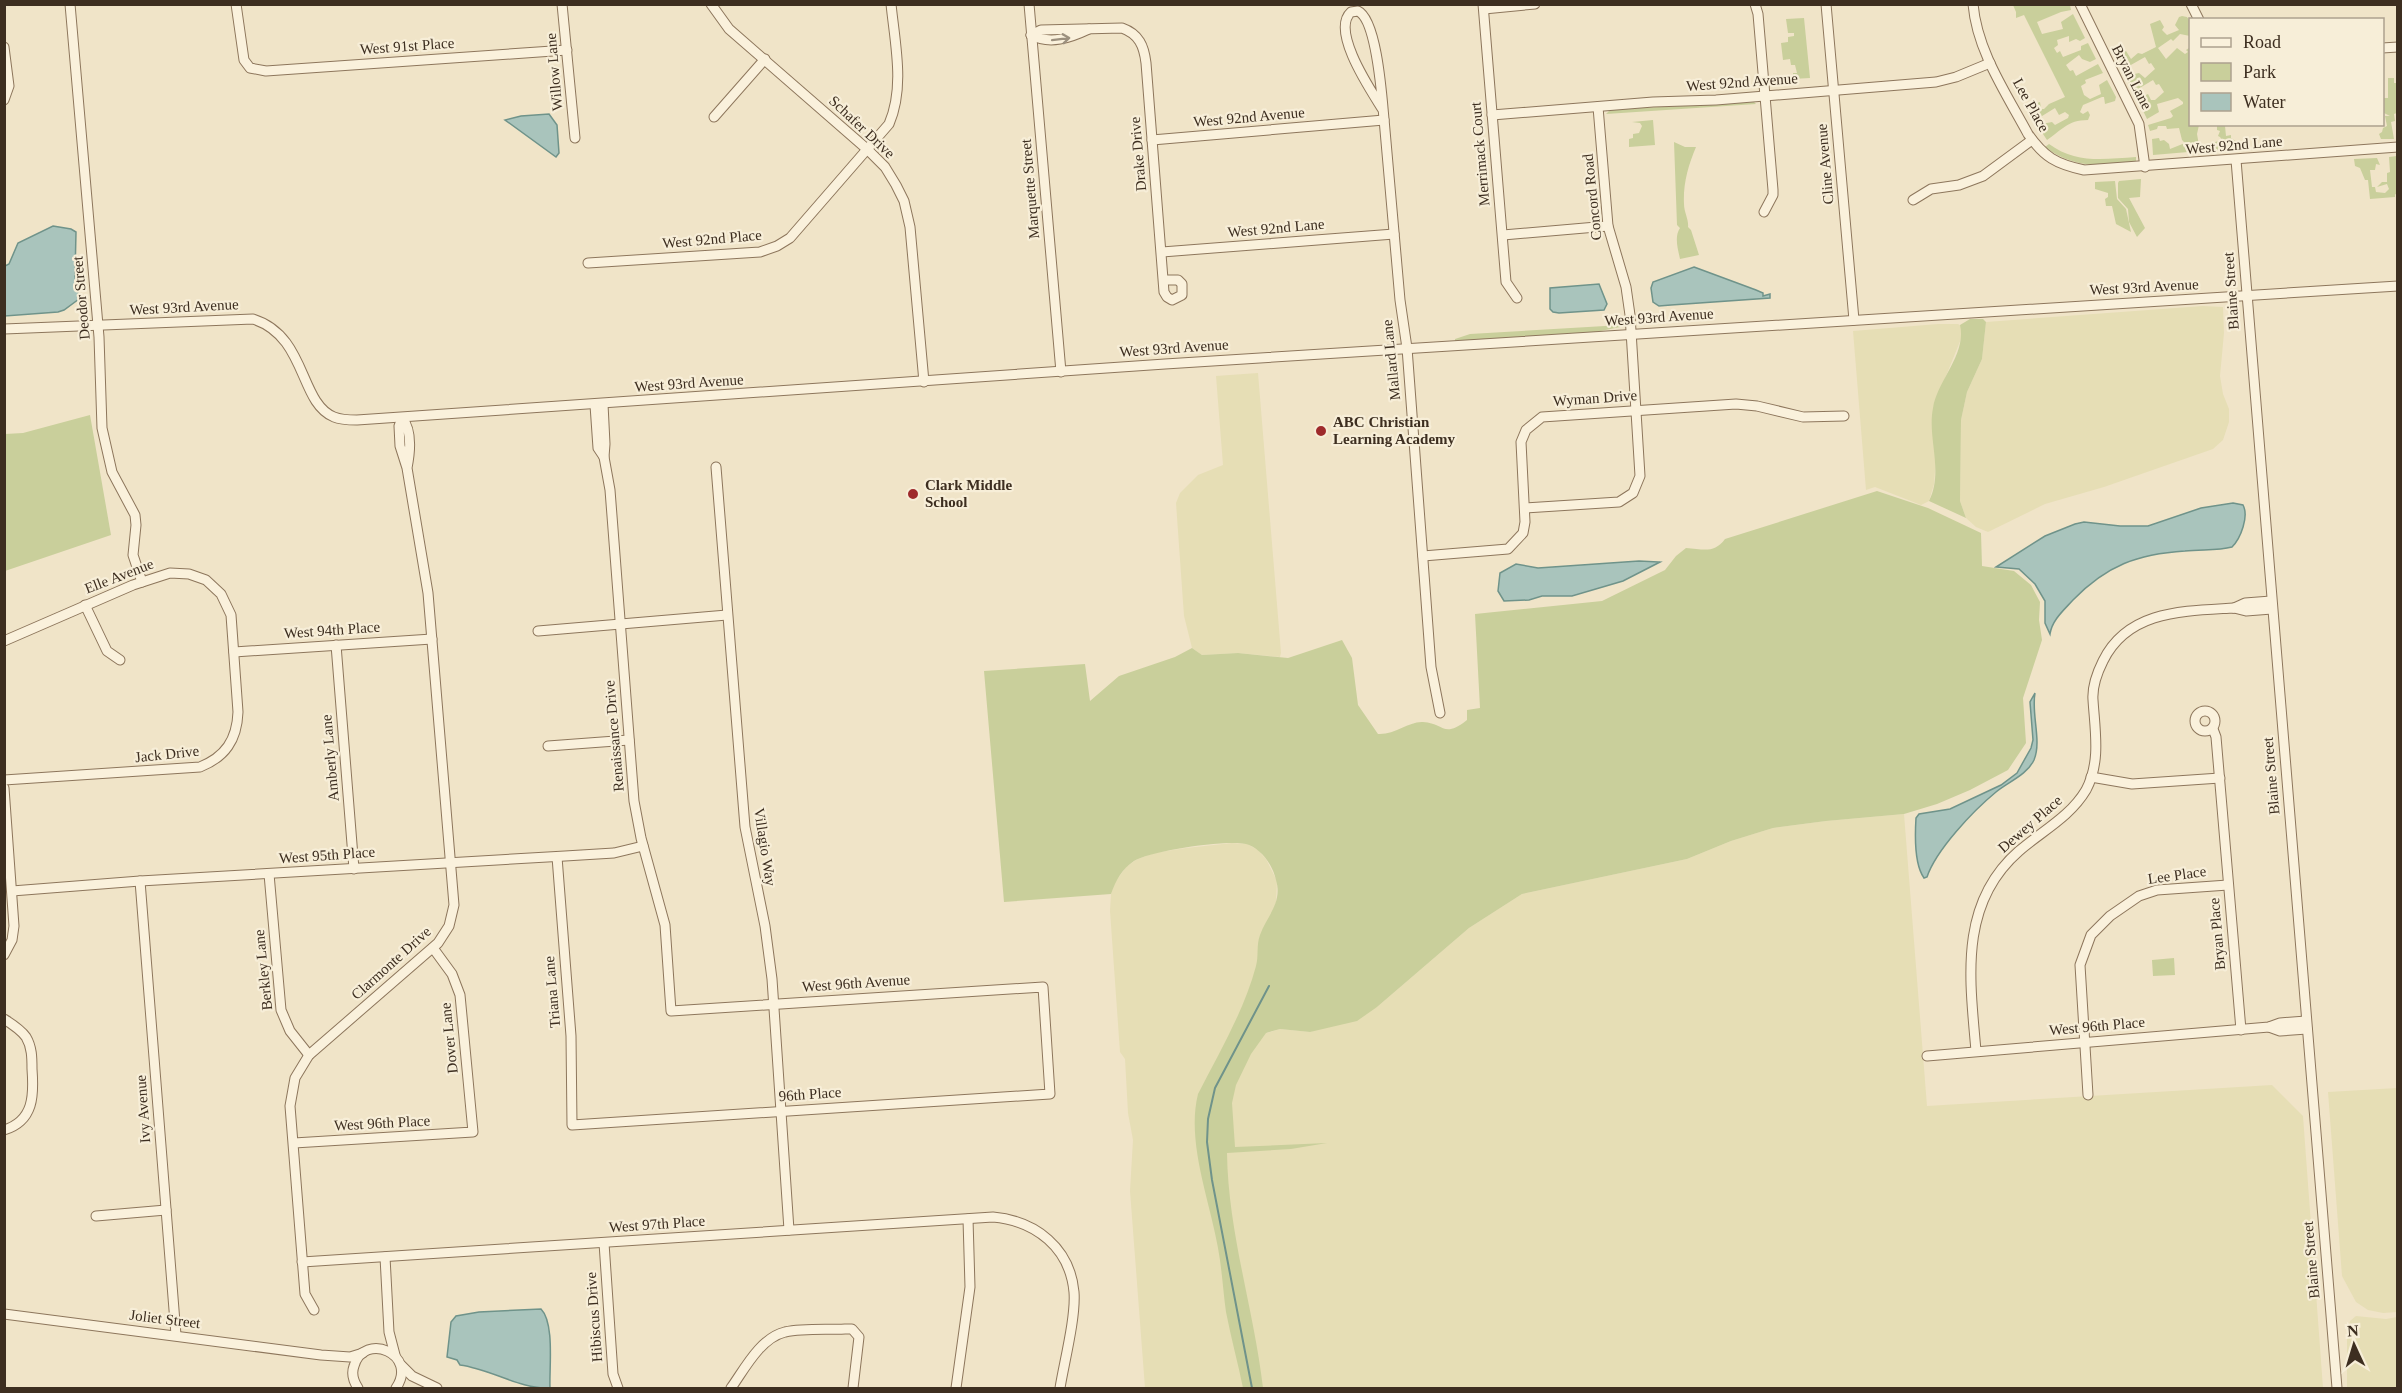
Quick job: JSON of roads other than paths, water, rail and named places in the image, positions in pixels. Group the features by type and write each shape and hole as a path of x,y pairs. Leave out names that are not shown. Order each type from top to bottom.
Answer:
{"street":[{"name":"Deodor Street","path":"70,4 98,326 102,428 112,472 135,515 133,555 142,582"},
{"name":"West 91st Place","path":"236,4 244,60 250,68 266,71 567,50"},
{"name":"Willow Lane","path":"562,4 575,138"},
{"name":"Schafer Drive","path":"711,4 729,29 868,150 885,167 896,185 904,201 910,227 924,382"},
{"name":"West 92nd Place","path":"588,263 760,252 777,246 800,227 889,124 896,108 899,87 891,4"},
{"name":"Marquette Street","path":"1029,4 1061,372"},
{"path":"1483,7 1535,4"},
{"path":"1755,4 1758,14 1773,195 1764,212"},
{"name":"Cline Avenue","path":"1826,4 1854,320"},
{"name":"Lee Place","path":"1973,4 1974,22 1990,63 2032,140 2047,156 2060,164 2084,170 2145,167"},
{"name":"Bryan Lane","path":"2080,4 2139,124 2145,167"},
{"path":"2191,4 2198,18"},
{"name":"Merrimack Court","path":"1483,7 1506,282 1517,298"},
{"name":"Mallard Lane","path":"1384,115 1358,72 1352,56 1345,24 1350,12 1358,11 1366,19 1380,74 1407,348 1431,667 1440,713"},
{"name":"Drake Drive","path":"1031,35 1041,30 1075,27 1122,28 1131,31 1141,42 1145,51 1164,280"},
{"path":"4,47 9,86 4,100"},
{"path":"714,117 765,59"},
{"name":"West 92nd Avenue","path":"1492,115 1944,81 1990,63"},
{"name":"Concord Road","path":"1525,508 1619,502 1633,493 1640,476 1626,287 1608,226 1598,107"},
{"name":"West 92nd Avenue","path":"1152,140 1384,115"},
{"path":"1913,200 1931,189 1959,185 1983,176 2032,140"},
{"name":"West 92nd Lane","path":"2145,167 2397,147"},
{"name":"Blaine Street","path":"2236,160 2337,1389"},
{"path":"1503,235 1608,226"},
{"name":"West 92nd Lane","path":"1162,252 1394,234"},
{"name":"West 93rd Avenue","path":"4,329 253,319 266,323 283,337 298,360 314,397 324,411 334,417 344,419 402,418 1407,348 2397,286"},
{"name":"Wyman Drive","path":"1423,556 1508,549 1523,533 1525,508 1521,442 1526,430 1542,417 1736,404 1757,406 1803,417 1844,416"},
{"name":"Renaissance Drive","path":"599,405 605,444 603,457 610,490 634,801 643,846 665,925 671,1011"},
{"name":"Clarmonte Drive","path":"314,1310 306,1299 294,1143 291,1092 298,1070 309,1055 433,948 446,932 453,911 451,862 428,593 407,468 410,456 408,424 402,418"},
{"name":"Villagio Way","path":"716,467 745,827 765,926 773,1004 789,1230"},
{"name":"Elle Avenue","path":"4,641 142,582 170,573 189,573 206,580 221,594 227,604 231,615 234,652"},
{"path":"85,605 107,651 120,660"},
{"name":"Dewey Place","path":"1976,1052 1970,959 1972,934 1980,907 1992,884 2011,858 2070,811 2080,799 2091,777 2096,758 2094,684 2104,658 2118,639 2142,621 2159,615 2234,608 2246,611 2271,605"},
{"path":"538,631 727,615"},
{"name":"West 94th Place","path":"234,652 432,639"},
{"name":"Amberly Lane","path":"336,645 354,868"},
{"name":"Jack Drive","path":"4,780 186,770 212,762 223,754 231,743 238,724 234,652"},
{"name":"Bryan Place","path":"2213,729 2216,737 2220,778 2241,1030"},
{"path":"548,746 629,740"},
{"path":"2091,777 2132,784 2220,778"},
{"path":"4,788 14,930 4,954"},
{"name":"West 95th Place","path":"12,891 140,881 557,857 614,852 643,846"},
{"name":"Triana Lane","path":"557,857 571,1035 572,1125"},
{"name":"Berkley Lane","path":"269,874 281,1010 290,1031 309,1055"},
{"name":"Ivy Avenue","path":"140,881 176,1335"},
{"name":"Lee Place","path":"2088,1095 2080,965 2087,943 2097,928 2125,904 2155,891 2228,885"},
{"name":"Dover Lane","path":"433,948 452,974 460,995 472,1132"},
{"name":"West 96th Avenue","path":"671,1011 1042,987 1050,1094"},
{"path":"4,1019 22,1033 30,1047 34,1092 29,1111 21,1121 4,1130"},
{"name":"West 96th Place","path":"1927,1056 2269,1028 2280,1031 2306,1025"},
{"name":"96th Place","path":"572,1125 1050,1094"},
{"name":"West 96th Place","path":"294,1143 472,1132"},
{"path":"96,1216 166,1210"},
{"name":"West 97th Place","path":"302,1262 993,1217 1014,1220 1044,1235 1060,1254 1071,1277 1073,1303 1060,1389"},
{"path":"956,1389 970,1287 968,1219"},
{"name":"Hibiscus Drive","path":"604,1243 613,1374 618,1389"},
{"path":"385,1257 390,1344 398,1361 401,1377 397,1389"},
{"name":"Joliet Street","path":"4,1314 321,1355 350,1357 367,1351"},
{"path":"358,1388 353,1377 354,1365 367,1351 382,1341 389,1325"},
{"path":"731,1389 758,1351 773,1337 784,1332 845,1329 856,1332 860,1343 853,1389"},
{"path":"367,1351 387,1350 412,1376 434,1388"},
{"name":"Joliet Street","path":"321,1355 344,1364 353,1377"},
{"path":"397,1389 409,1384 434,1388"}],"water":[{"path":"549,114 557,125 559,153 556,157 505,120 521,116"},
{"path":"53,226 76,232 75,276 79,299 58,312 5,316 5,266 9,264 18,243"},
{"path":"1694,267 1756,290 1763,293 1763,296 1770,294 1770,298 1659,306 1653,302 1651,288 1653,282"},
{"path":"1599,284 1607,304 1604,310 1559,313 1550,309 1550,288"},
{"path":"2233,503 2243,505 2245,521 2232,547 2152,555 2111,570 2073,600 2053,624 2050,634 2045,623 2045,601 2035,584 2019,569 1996,567 2045,536 2075,524 2084,522 2148,526 2201,508"},
{"path":"1639,561 1660,562 1623,581 1572,596 1542,596 1529,600 1504,601 1498,591 1500,573 1516,564 1538,568"},
{"path":"2035,693 2037,744 2031,765 1996,792 1966,820 1938,855 1927,877 1924,878 1918,865 1915,840 1916,818 1919,814 1950,809 2001,785 2017,773 2033,740 2030,702"},
{"path":"541,1309 550,1335 550,1388 516,1382 483,1370 460,1365 457,1360 447,1357 451,1322 456,1316 479,1312"}],"waterway":[{"path":"1252,1388 1212,1180 1207,1142 1208,1119 1215,1088 1269,986"}],"place":[{"name":"ABC Christian Learning Academy","path":"1321,431"},
{"name":"Clark Middle School","path":"913,494"}]}
